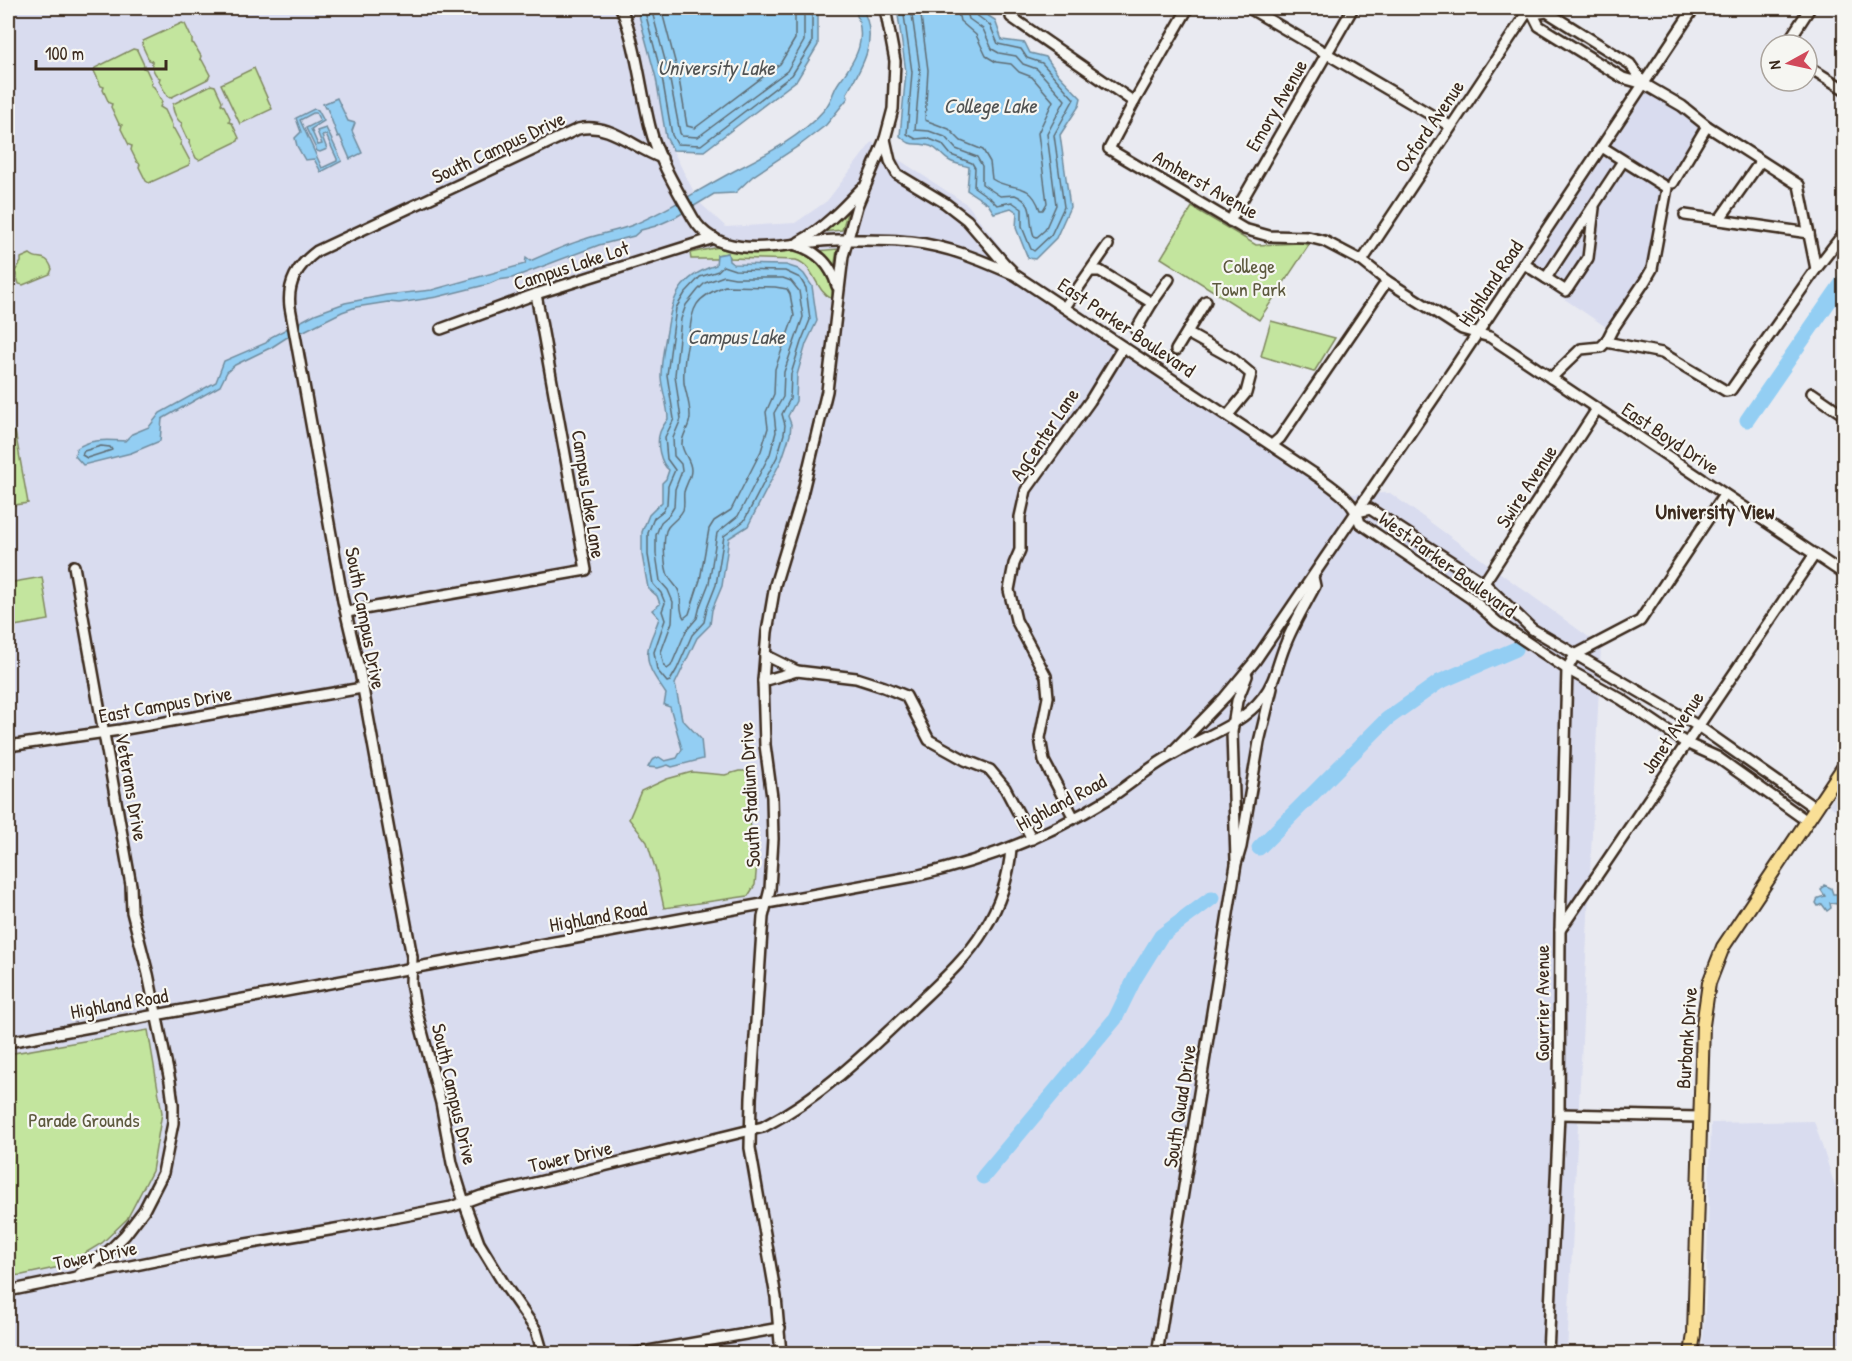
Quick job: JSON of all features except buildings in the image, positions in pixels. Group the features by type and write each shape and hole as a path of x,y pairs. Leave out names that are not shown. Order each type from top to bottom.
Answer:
{"main road":[{"name":"Burbank Drive","path":"1692,1353 1703,1025 1712,971 1733,930 1845,766"}],"street":[{"path":"621,8 633,43 651,129 662,158 694,220 714,238"},
{"name":"South Stadium Drive","path":"781,1353 780,1328 750,1148 763,917 770,890 773,839 772,796 765,745 763,681 765,655 775,585 800,503 827,391 838,291 848,240 865,185 885,139 893,109 895,74 893,43 885,8"},
{"path":"1019,8 1011,17 1134,102 1188,8"},
{"path":"1249,8 1450,126"},
{"name":"Emory Avenue","path":"1230,221 1353,8"},
{"name":"Highland Road","path":"1169,756 1248,670 1477,334 1694,8"},
{"path":"1794,33 1810,8"},
{"path":"1530,10 1547,12 1630,64 1644,84"},
{"path":"1530,10 1539,26 1623,78 1644,84 1682,106 1760,162 1799,185 1816,269"},
{"name":"Oxford Avenue","path":"1362,261 1450,126 1530,10"},
{"path":"1819,73 1845,89"},
{"name":"Amherst Avenue","path":"1134,102 1109,149 1230,221 1256,233 1282,237 1308,237 1324,241 1362,261 1387,281 1462,329 1477,334"},
{"path":"1673,183 1707,126"},
{"name":"South Campus Drive","path":"543,1353 536,1330 479,1243 452,1162 441,1103 415,1005 411,983 412,957 346,612 290,307 289,289 294,276 306,260 317,251 578,129 592,127 606,129 648,153 662,158"},
{"path":"885,139 890,161 897,174 945,203 967,220 1004,263 1024,281"},
{"path":"1551,378 1581,349 1601,346 1606,342 1652,269 1667,188 1602,147"},
{"path":"1546,278 1623,161"},
{"path":"1719,220 1760,162"},
{"path":"794,244 809,236 832,218 865,185"},
{"path":"1524,264 1566,291 1588,258 1595,204"},
{"path":"1684,215 1809,233"},
{"path":"1606,342 1662,353 1726,391 1731,390 1816,269 1845,233"},
{"name":"East Parker Boulevard","path":"714,238 738,246 763,248 848,240 913,242 945,248 988,263 1024,281 1065,307 1272,445 1337,490 1357,512"},
{"name":"Campus Lake Lot","path":"441,329 536,294 714,238"},
{"path":"794,244 808,249 822,259 835,279 838,291"},
{"path":"1065,307 1108,245"},
{"path":"1092,271 1100,272 1152,303"},
{"path":"1136,330 1169,279"},
{"path":"1272,445 1280,438 1387,281"},
{"name":"Campus Lake Lane","path":"346,612 586,570 536,294"},
{"path":"1176,350 1206,301"},
{"path":"1187,333 1232,358 1251,374 1246,393 1228,416"},
{"name":"East Boyd Drive","path":"1477,334 1490,337 1845,574"},
{"name":"AgCenter Lane","path":"1074,818 1044,761 1040,738 1048,697 1046,676 1016,620 1009,590 1014,564 1020,550 1020,517 1026,490 1089,401 1123,347"},
{"path":"1812,393 1845,415"},
{"name":"Swire Avenue","path":"1484,583 1597,410"},
{"path":"1575,655 1640,621 1724,495"},
{"name":"West Parker Boulevard","path":"1807,821 1717,757 1686,742 1621,699 1567,669 1497,622 1472,599 1360,523 1357,512 1370,509 1484,583 1532,629 1698,726 1815,808"},
{"name":"Janet Avenue","path":"1560,930 1815,554"},
{"name":"Veterans Drive","path":"74,566 131,885 132,912 170,1081 174,1115 163,1173 148,1204 125,1235 101,1259 76,1278"},
{"name":"Highland Road","path":"8,1042 946,869 1011,848 1074,818 1123,789 1169,756 1232,723 1262,699 1273,681 1286,644 1315,586 1313,577"},
{"path":"765,655 797,671 856,678 906,696 929,740 965,760 990,770 1005,788 1032,839"},
{"name":"Gourrier Avenue","path":"1548,1353 1559,1114 1560,930 1567,669 1575,655"},
{"name":"South Quad Drive","path":"1236,864 1232,801 1232,723 1248,670"},
{"path":"763,681 797,671"},
{"name":"South Quad Drive","path":"1157,1353 1236,864 1273,681"},
{"name":"East Campus Drive","path":"8,746 103,733 362,688"},
{"name":"Tower Drive","path":"8,1291 204,1251 451,1207 482,1196 764,1127 795,1110 850,1068 963,958 990,919 1004,885 1011,848"},
{"path":"1559,1114 1700,1118"},
{"path":"631,1353 780,1328"}],"shaded area":[{"path":"8,8 637,8 656,78 666,137 699,202 726,227 795,223 827,201 872,142 968,205 1025,279 1351,494 1390,493 1601,646 1567,1353 8,1353"},
{"path":"1650,87 1701,124 1667,188 1652,269 1606,327 1526,273"},
{"path":"1844,782 1844,815 1829,805"},
{"path":"1844,1112 1844,1146 1833,1121"},
{"path":"1814,1121 1844,1214 1844,1353 1702,1353 1711,1123"}],"green space":[{"path":"182,23 185,24 192,43 210,75 208,79 170,98 142,45 143,41"},
{"path":"133,49 137,50 144,65 143,68 146,69 152,82 151,85 162,102 160,107 165,110 181,142 180,145 190,161 189,165 149,183 131,150 132,146 129,145 121,129 122,125 119,124 111,107 112,104 109,103 103,90 104,87 101,86 94,71 95,68"},
{"path":"254,68 272,109 240,124 221,84"},
{"path":"211,85 215,86 222,101 221,104 230,118 229,122 232,123 239,138 238,141 199,160 181,126 182,123 175,115 173,104"},
{"path":"849,207 842,230 822,232 822,231"},
{"name":"College Town Park","path":"1192,207 1256,245 1301,243 1309,245 1259,320 1161,258"},
{"path":"719,247 755,252 793,251 813,256 828,275 832,299 826,295 807,268 796,260 729,258 728,253 717,255 717,259 691,259 690,253"},
{"path":"837,249 834,269 817,251"},
{"path":"30,254 45,259 52,269 50,274 23,285 19,284 15,271 21,258"},
{"path":"1271,321 1335,338 1314,372 1261,356"},
{"path":"15,431 28,503 8,506 8,432"},
{"path":"42,577 49,620 8,627 8,583"},
{"path":"748,771 752,856 757,862 755,885 748,896 664,908 647,842 629,819 641,791 667,779 692,772 725,775"},
{"name":"Parade Grounds","path":"148,1030 162,1113 152,1171 127,1219 102,1243 64,1266 8,1276 8,1054"}],"water":[{"name":"University Lake","path":"637,8 818,8 818,45 797,80 704,151 673,150 666,137 656,78"},
{"path":"854,8 862,8 867,19 869,41 863,62 847,93 848,98 826,125 753,176 735,193 714,194 676,217 641,230 634,236 599,245 512,278 437,297 356,307 342,312 289,336 235,365 227,372 220,386 162,419 160,441 131,453 83,465 75,456 76,449 81,445 99,440 125,441 132,434 149,427 160,413 216,382 224,361 266,343 271,337 315,314 345,303 386,295 432,290 525,264 526,258 530,261 571,244 646,219 770,152 805,129 830,102 859,47 860,29"},
{"name":"College Lake","path":"897,8 976,8 995,20 1002,40 1025,43 1030,53 1046,57 1058,74 1081,98 1079,106 1060,135 1070,207 1056,238 1035,259 1028,258 1016,228 1017,212 1011,208 994,213 988,204 967,190 969,167 950,161 930,146 910,143 900,136 906,72"},
{"path":"337,98 348,121 355,123 352,131 362,153 350,159 340,136 338,137 327,108 323,104"},
{"path":"314,109 318,110 324,121 311,129 318,145 322,144 317,131 326,128 342,161 321,172 314,159 305,160 295,138 301,132 296,118","holes":["316,113 320,121 306,128 317,151 327,149 322,136 326,135 337,159 322,168 300,120"]},
{"name":"Campus Lake","path":"728,253 729,261 733,264 786,265 798,269 812,286 817,321 806,344 797,375 796,401 788,416 791,424 790,435 782,459 748,526 729,538 722,586 712,610 710,625 697,638 675,684 682,719 701,739 703,759 672,767 668,765 658,768 648,767 652,760 659,757 665,761 677,758 682,749 670,707 664,705 666,694 648,662 649,646 659,618 652,610 660,604 657,596 648,588 642,555 642,532 649,515 662,502 662,483 669,470 663,463 659,447 660,432 668,419 661,377 663,354 669,319 680,289 694,275 716,265 717,255"},
{"path":"1824,885 1831,888 1833,894 1838,894 1839,897 1837,904 1830,903 1831,908 1827,911 1822,904 1818,906 1816,903 1818,898 1825,896 1821,890"}],"waterway":[{"path":"1747,420 1844,280"},
{"path":"1259,848 1387,719 1439,682 1516,649"},
{"path":"983,1177 1115,1019 1135,978 1161,936 1212,898"}],"district":[{"name":"University View","path":"1715,511"}]}
